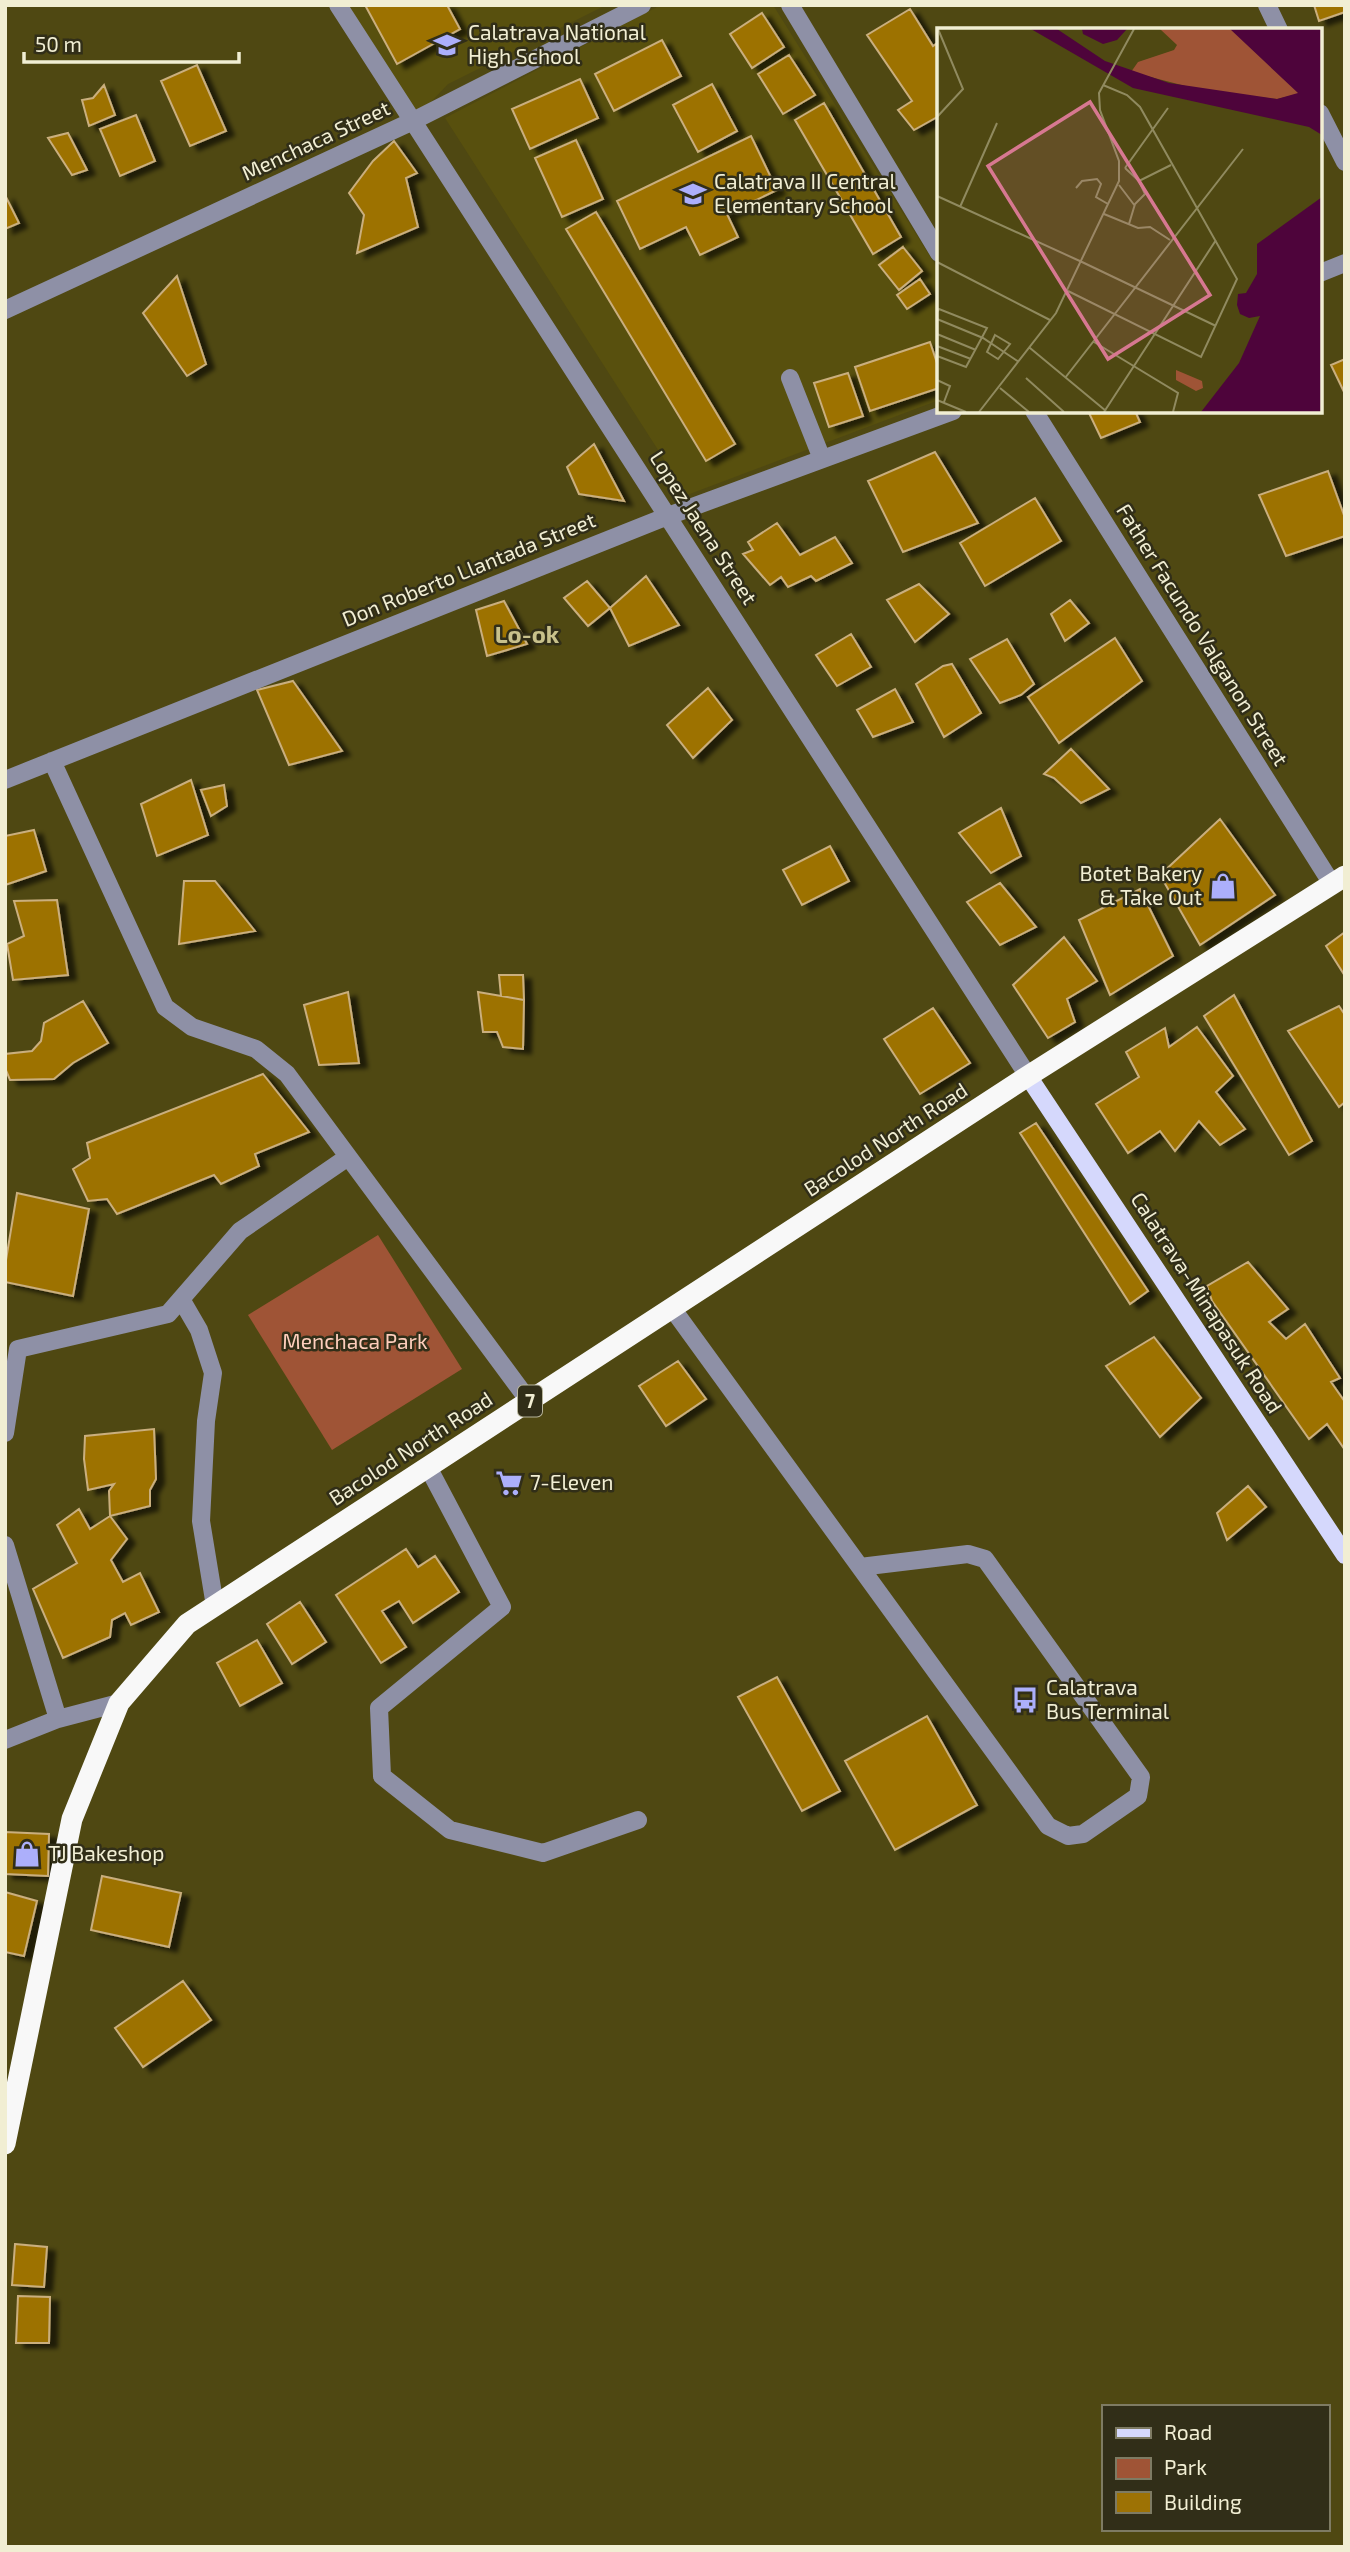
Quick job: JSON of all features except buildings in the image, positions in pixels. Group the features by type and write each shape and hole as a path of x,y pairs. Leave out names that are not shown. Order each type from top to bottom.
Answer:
{"highway":[{"name":"Bacolod North Road","path":"5,2144 72,1819 119,1703 187,1624 1028,1076 1338,880"}],"main road":[{"name":"Calatrava-Minapasuk Road","path":"1028,1076 1345,1555"}],"street":[{"name":"Lopez Jaena Street","path":"338,5 1028,1076"},
{"name":"Menchaca Street","path":"5,310 413,121 642,5"},
{"path":"790,5 937,250"},
{"path":"1267,5 1278,28"},
{"path":"1322,117 1345,162"},
{"path":"1322,272 1345,263"},
{"path":"790,379 822,460"},
{"name":"Don Roberto Llantada Street","path":"5,780 667,516 948,413"},
{"name":"Father Facundo Valganon Street","path":"1035,413 1338,880"},
{"path":"52,761 165,1007 192,1027 256,1049 287,1074 529,1401"},
{"path":"5,1433 18,1349 168,1314 240,1231 348,1157"},
{"path":"181,1299 199,1330 213,1373 206,1421 201,1521 215,1606"},
{"path":"673,1308 860,1567 1048,1826 1068,1836 1083,1834 1138,1796 1141,1777 985,1559 968,1554 860,1567"},
{"path":"428,1467 502,1607 379,1708 382,1776 450,1830 543,1853 638,1820"},
{"path":"5,1545 58,1718"},
{"path":"5,1740 58,1718 119,1703"}],"shaded area":[{"name":"Calatrava National High School","path":"342,5 606,5 448,84 413,121"},
{"name":"Calatrava II Central Elementary School","path":"661,5 773,5 937,268 937,401 687,495 445,118"}],"green space":[{"name":"Menchaca Park","path":"378,1235 462,1369 332,1450 248,1315"}],"place":[{"name":"Calatrava National High School","path":"447,45"},
{"name":"Calatrava II Central Elementary School","path":"693,194"},
{"name":"Botet Bakery & Take Out","path":"1223,886"},
{"name":"7-Eleven","path":"509,1483"},
{"name":"Calatrava Bus Terminal","path":"1025,1700"},
{"name":"TJ Bakeshop","path":"27,1854"}],"district":[{"name":"Lo-ok","path":"527,635"}]}
